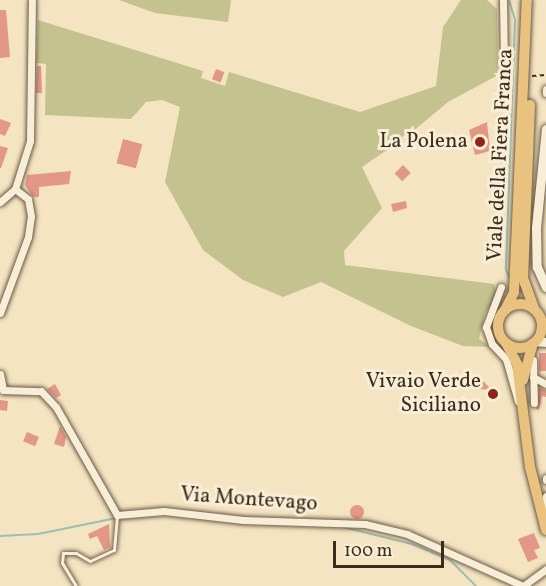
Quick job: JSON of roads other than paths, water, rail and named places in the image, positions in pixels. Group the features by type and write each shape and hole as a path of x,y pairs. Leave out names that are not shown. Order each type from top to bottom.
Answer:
{"main road":[{"name":"Viale della Fiera Franca","path":"505,310 514,292 528,0"},
{"name":"Viale della Fiera Franca","path":"533,0 523,278 534,309"},
{"path":"546,129 536,228 537,267 546,287"},
{"path":"522,395 525,365 538,342 544,325 534,309 520,304 505,310 498,328 517,364 533,483 545,524"},
{"path":"506,343 519,348 538,342"}],"street":[{"path":"0,202 15,189 30,141 32,0"},
{"path":"503,0 504,66"},
{"path":"0,313 28,237 31,216 28,199 15,189"},
{"path":"501,287 486,327 492,344 506,359 524,418"},
{"path":"533,360 534,403"},
{"path":"0,374 2,391 40,392 56,407 117,514"},
{"path":"533,377 546,384"},
{"path":"546,496 546,508"},
{"name":"Via Montevago","path":"117,514 164,511 243,520 364,524 406,534 523,586 546,569"}],"lane":[{"path":"76,586 62,563 63,553 76,553 90,561 114,549 117,514"}],"waterway":[{"path":"509,0 515,20 506,270 511,281"},
{"path":"0,536 38,534 116,518"},
{"path":"339,526 412,544 450,560 476,586"}],"place":[{"name":"La Polena","path":"480,142"},
{"name":"Vivaio Verde Siciliano","path":"493,394"}]}
